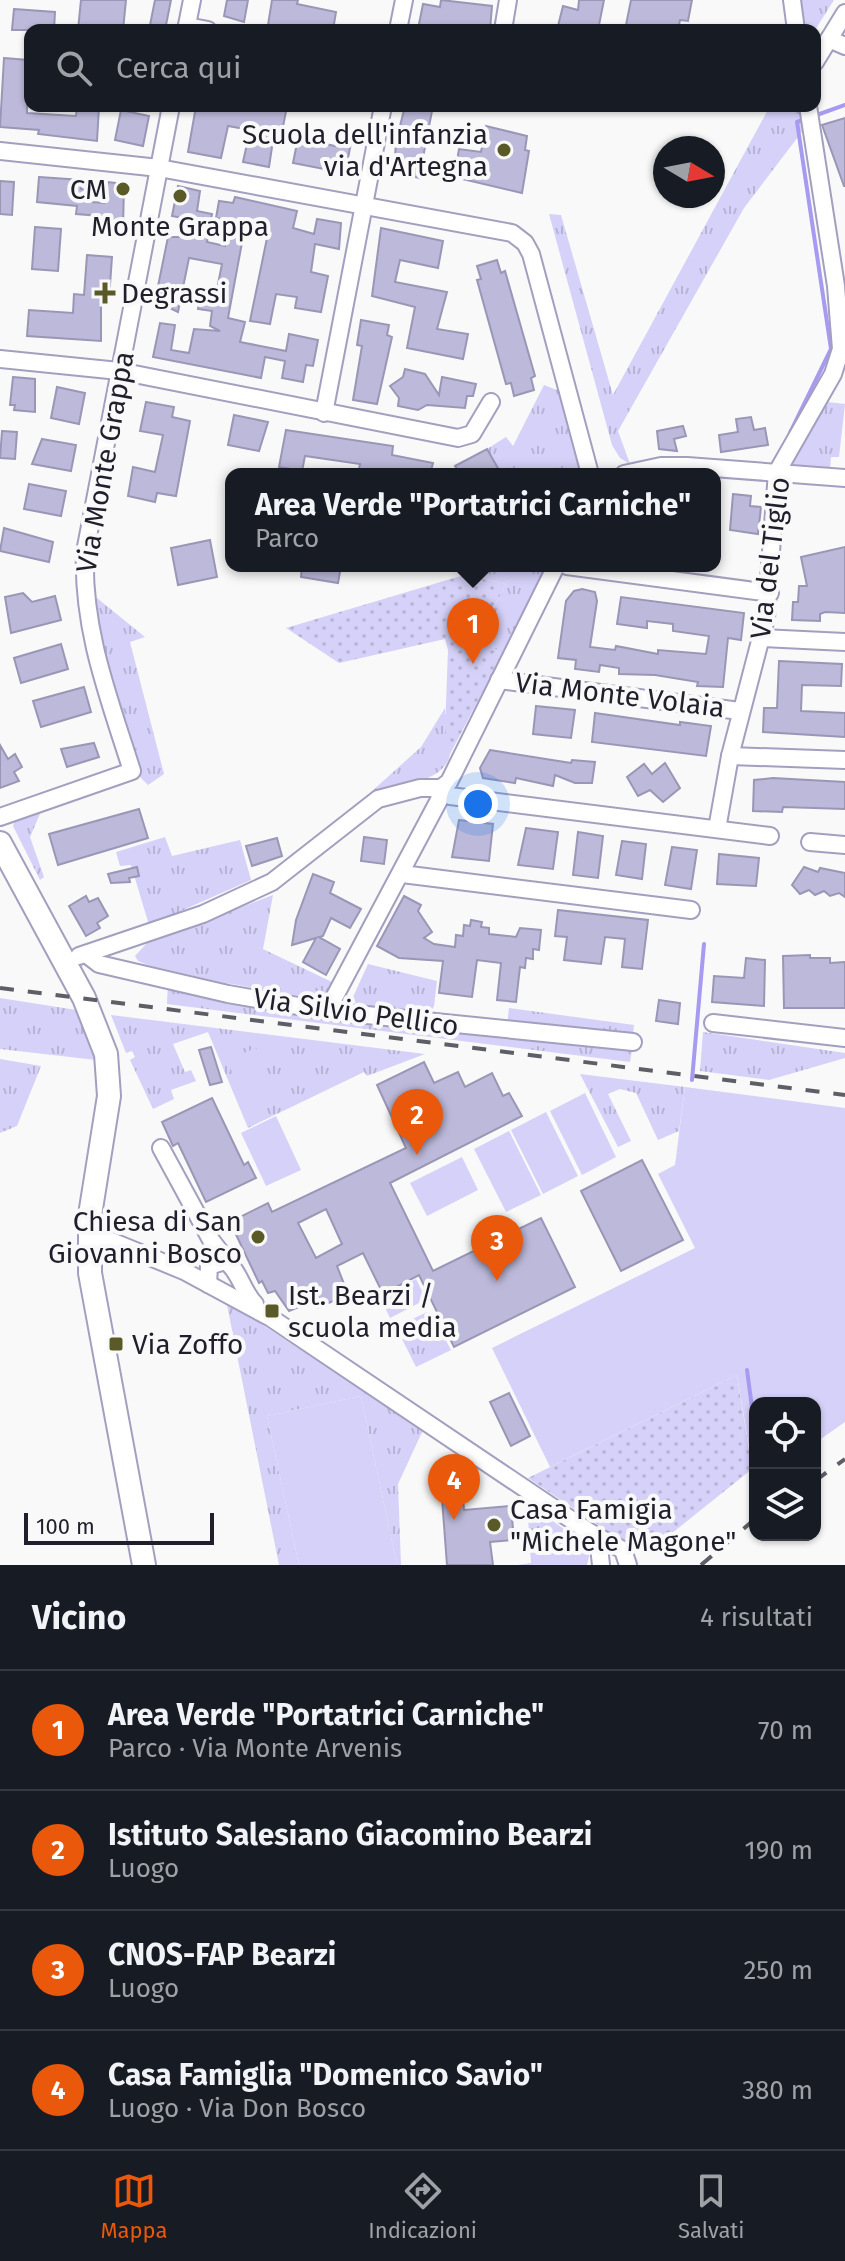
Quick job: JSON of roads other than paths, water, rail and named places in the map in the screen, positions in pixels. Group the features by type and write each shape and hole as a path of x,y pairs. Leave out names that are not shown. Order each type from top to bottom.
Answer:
{"street":[{"path":"187,24 192,0"},
{"path":"399,24 404,0"},
{"path":"504,24 508,0"},
{"path":"792,0 795,24"},
{"path":"821,52 845,13"},
{"path":"829,39 845,46"},
{"name":"Via Monte Grappa","path":"0,817 132,771 89,631 84,575 87,531 170,112"},
{"path":"324,413 382,112"},
{"name":"Via del Tiglio","path":"717,829 740,711 762,638 770,593 777,472 838,363 842,337 842,306 809,112"},
{"path":"0,151 159,168 508,232 521,239 531,254 588,468"},
{"path":"0,359 119,371 458,438 472,434 491,402"},
{"path":"662,468 708,468"},
{"path":"721,469 845,478"},
{"path":"74,958 203,914 272,882 378,799 420,788 441,788 449,782 553,572"},
{"path":"612,572 770,593"},
{"path":"762,638 845,642"},
{"name":"Via Monte Volaia","path":"499,680 740,711"},
{"path":"730,756 845,760"},
{"path":"441,788 450,796 770,836"},
{"path":"327,1011 402,874 439,800 441,788"},
{"path":"0,825 74,958 116,1054 118,1097 94,1234"},
{"path":"810,842 845,845"},
{"path":"0,843 74,958 106,1054 110,1085 94,1234 101,1337 144,1565"},
{"path":"402,874 691,910"},
{"path":"121,942 127,969"},
{"name":"Via Silvio Pellico","path":"74,958 228,994 327,1011 633,1042"},
{"path":"713,1023 845,1038"},
{"path":"161,1148 211,1240 249,1298 271,1318"},
{"path":"94,1234 184,1271 212,1276 591,1533 623,1550 628,1565"},
{"path":"211,1240 212,1276"},
{"path":"212,1276 217,1260 232,1270"},
{"path":"212,1276 228,1288 232,1270"},
{"path":"591,1533 599,1547 601,1565"}],"waterway":[{"path":"814,116 845,105"},
{"path":"790,433 831,349 797,122 803,120"},
{"path":"692,1080 704,944"},
{"path":"747,1370 751,1397"}],"railway":[{"path":"0,988 845,1095"},
{"path":"821,1477 845,1459"},
{"path":"701,1565 749,1524"}],"place":[{"name":"Scuola dell'infanzia via d'Artegna","path":"504,150"},
{"name":"CM","path":"123,189"},
{"name":"Monte Grappa","path":"180,196"},
{"name":"Degrassi","path":"105,293"},
{"name":"Area Verde \"Portatrici Carniche\"","path":"473,664"},
{"name":"Istituto Salesiano Giacomino Bearzi","path":"417,1155"},
{"name":"Chiesa di San Giovanni Bosco","path":"258,1237"},
{"name":"CNOS-FAP Bearzi","path":"497,1281"},
{"name":"Ist. Bearzi / scuola media","path":"272,1311"},
{"name":"Via Zoffo","path":"116,1344"},
{"name":"Casa Famiglia \"Domenico Savio\"","path":"454,1520"},
{"name":"Casa Famigia \"Michele Magone\"","path":"494,1525"}]}
